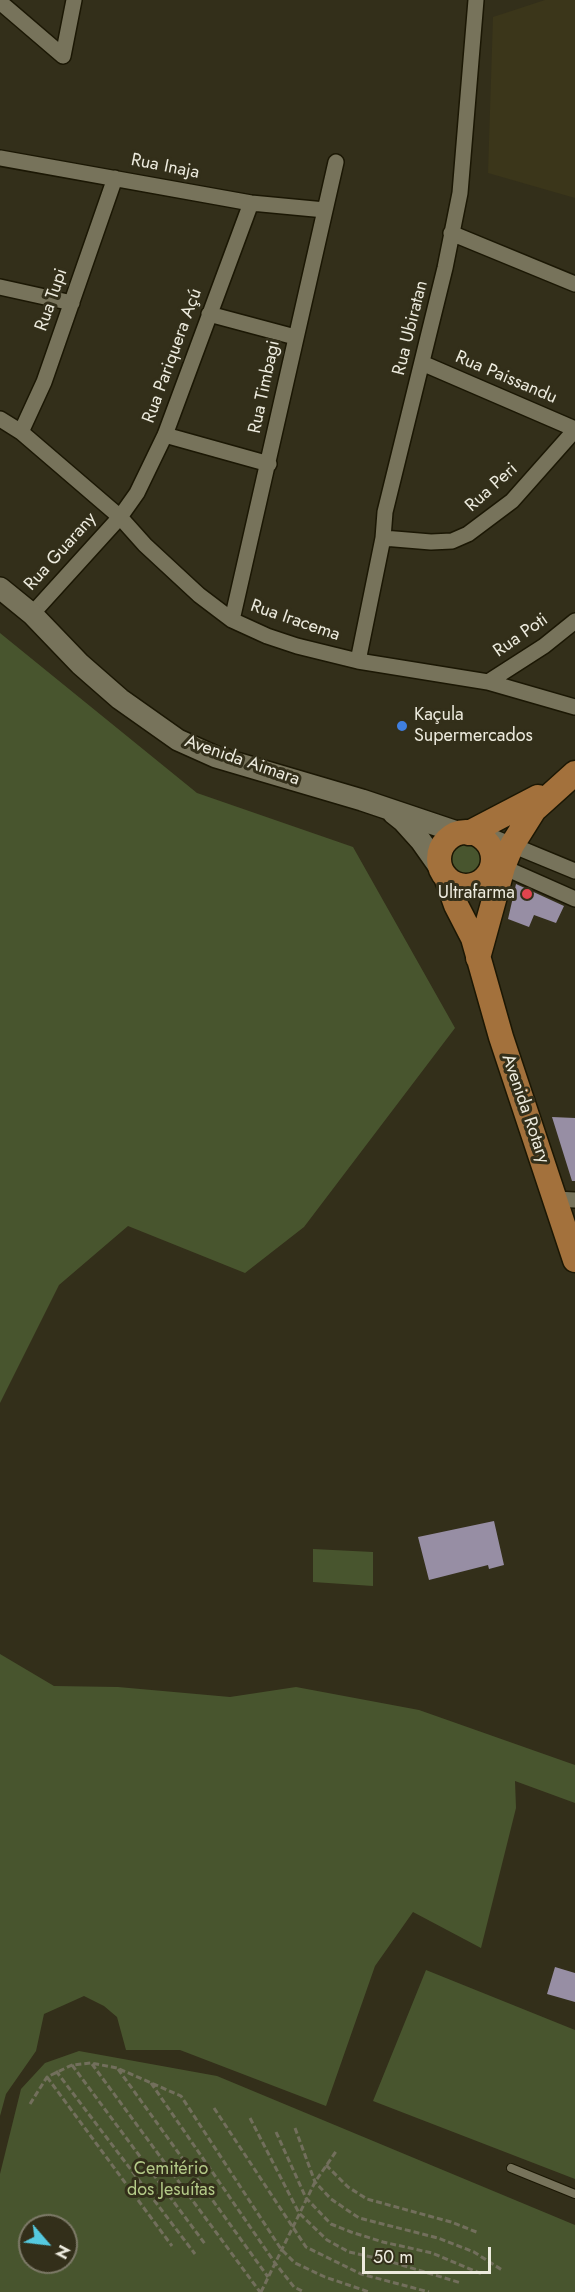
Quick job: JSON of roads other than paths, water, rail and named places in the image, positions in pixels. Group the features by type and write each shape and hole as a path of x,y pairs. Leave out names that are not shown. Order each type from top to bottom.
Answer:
{"main road":[{"name":"Avenida Aimara","path":"0,588 32,614 80,663 120,699 178,740 216,757 470,834"},
{"path":"443,872 440,850 452,836 470,834 516,810 569,777"},
{"path":"478,958 503,867 512,844 530,815 569,777"},
{"path":"386,807 403,821 443,872 458,885 467,886 483,880 489,873 492,856 490,848 470,834"},
{"name":"Avenida Rotary","path":"443,872 456,905 473,938 501,1037 565,1200 575,1260"}],"street":[{"path":"0,2 63,56 74,0"},
{"name":"Rua Ubiratan","path":"358,661 386,512 445,268 460,193 476,0"},
{"name":"Rua Inaja","path":"0,158 251,203 325,210"},
{"name":"Rua Timbagi","path":"232,620 336,162"},
{"name":"Rua Tupi","path":"21,432 44,382 115,178"},
{"name":"Rua Pariquera Açú","path":"120,517 137,493 165,435 251,203"},
{"path":"451,234 575,284"},
{"path":"0,287 72,303"},
{"path":"209,314 295,337"},
{"name":"Rua Paissandu","path":"422,363 575,429"},
{"name":"Rua Iracema","path":"0,419 21,432 120,517 145,545 199,595 232,620 267,636 297,646 358,661 488,682 575,707"},
{"name":"Rua Peri","path":"382,538 431,542 452,541 468,534 512,501 575,429"},
{"path":"165,435 268,464"},
{"name":"Rua Guarany","path":"32,614 120,517"},
{"name":"Rua Poti","path":"488,682 544,646 575,621"},
{"path":"470,834 495,838 575,871"},
{"path":"503,867 575,899"}],"lane":[{"path":"511,2168 575,2194"}],"place":[{"name":"Kaçula Supermercados","path":"402,726"},
{"name":"Ultrafarma","path":"527,894"}],"park label":[{"name":"Cemitério dos Jesuítas","path":"171,2180"}]}
